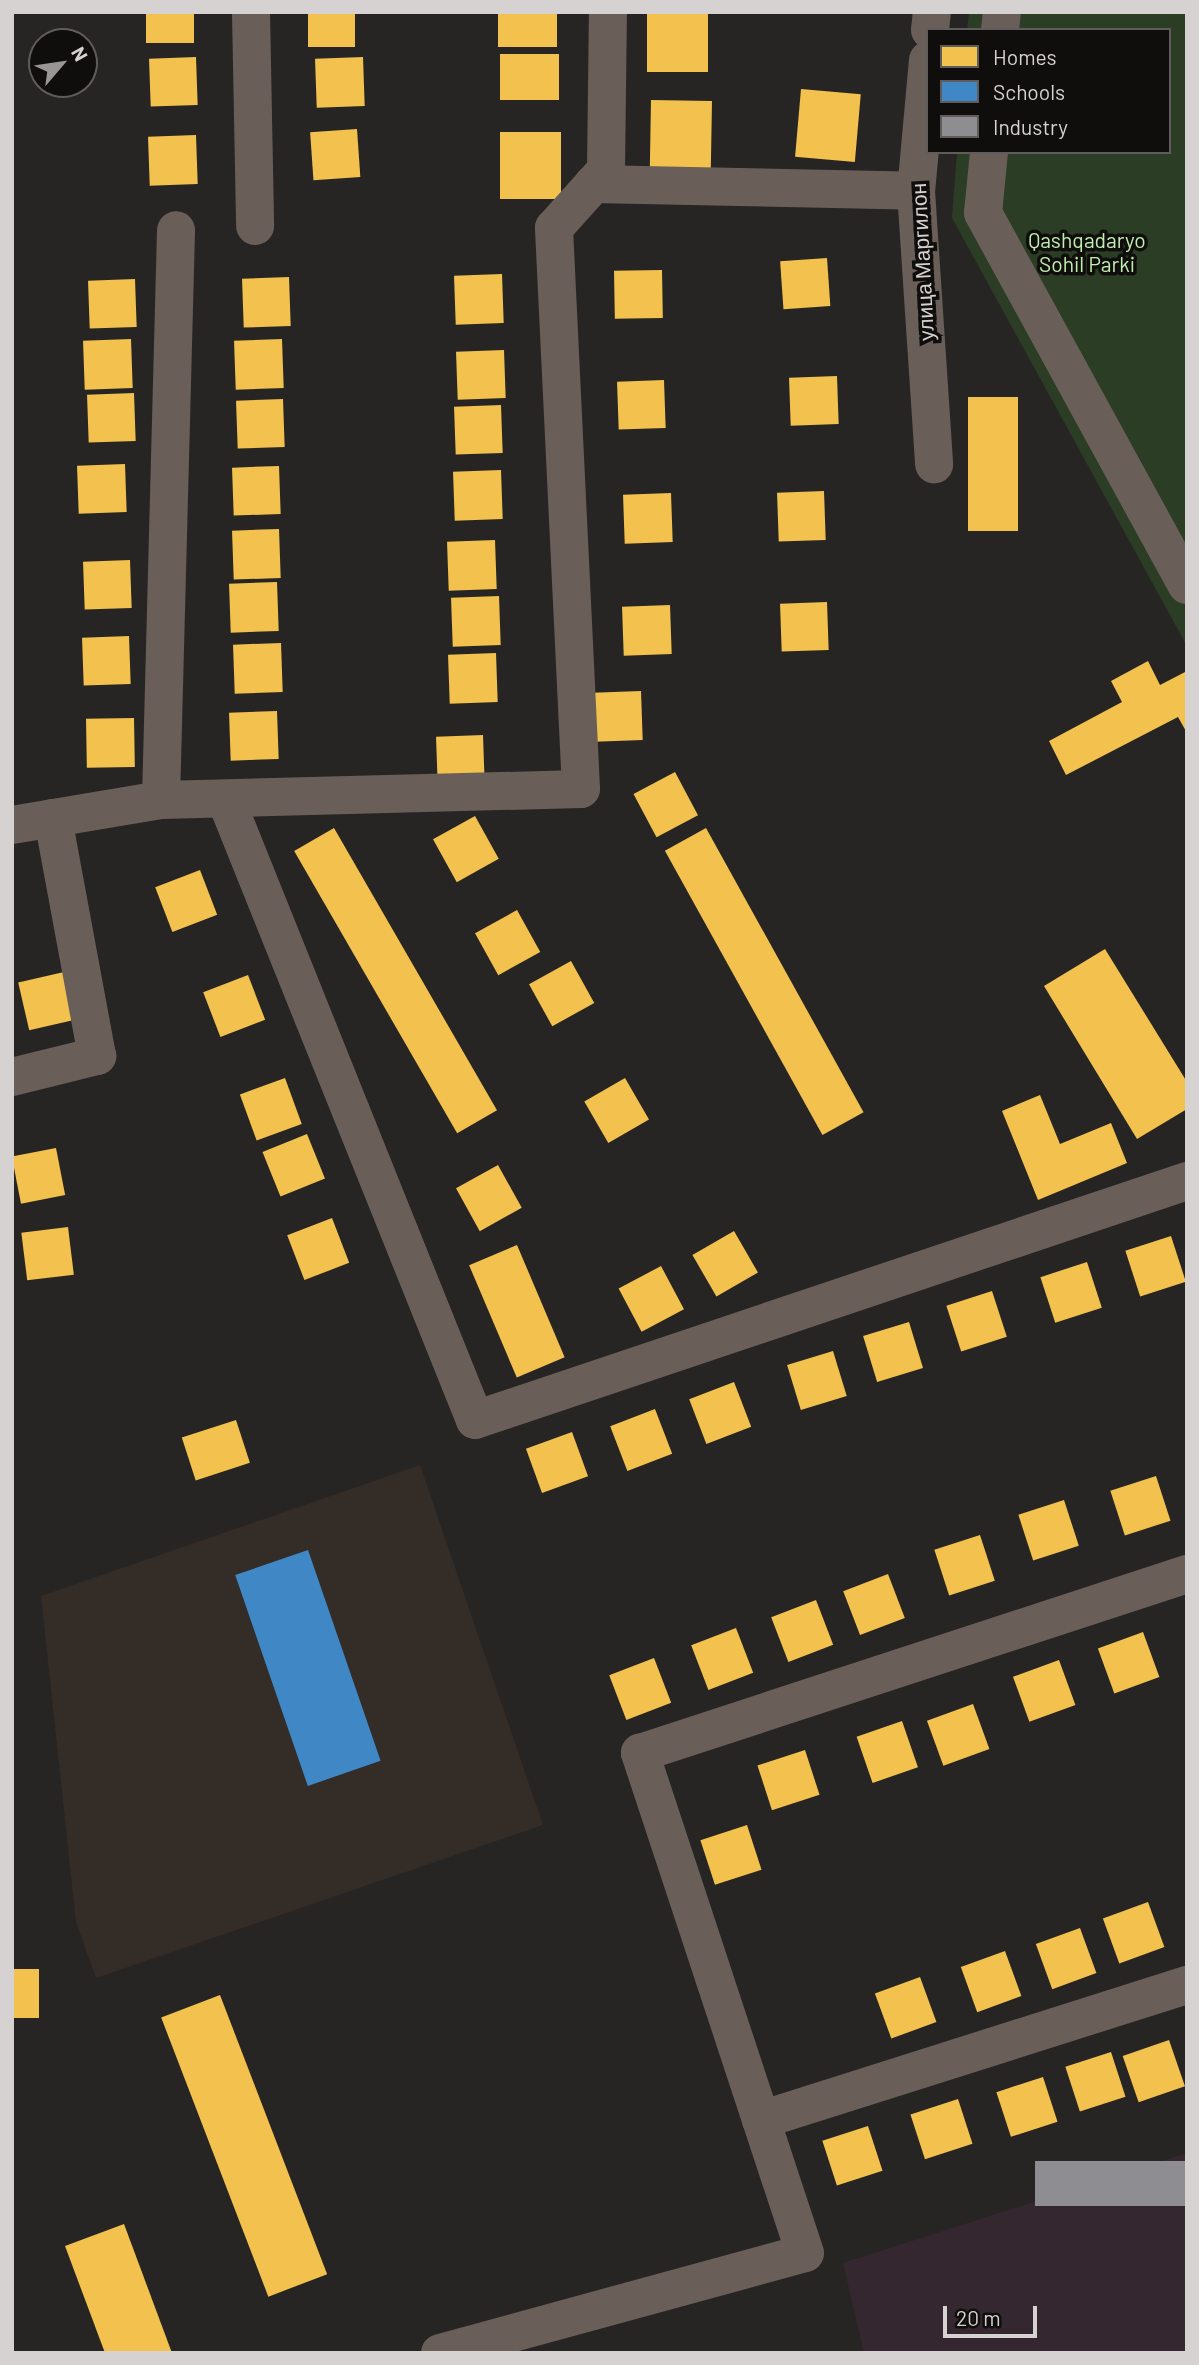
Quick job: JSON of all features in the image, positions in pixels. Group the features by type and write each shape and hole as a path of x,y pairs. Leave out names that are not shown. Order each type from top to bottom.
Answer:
{"street":[{"path":"251,12 255,226"},
{"path":"12,825 161,800 581,789 554,228 606,170 608,12"},
{"name":"улица Маргилон","path":"926,82 916,191 934,464"},
{"path":"989,154 984,213 1187,585"},
{"path":"593,184 916,191"},
{"path":"161,800 176,230"},
{"path":"226,800 475,1420 1187,1181"},
{"path":"12,1077 97,1056 53,818"},
{"path":"440,2353 805,2253 640,1753 1187,1574"},
{"path":"761,2120 1187,1985"}],"shaded area":[{"path":"420,1465 543,1825 96,1978 76,1922 41,1596"},
{"path":"1187,2153 1187,2353 864,2353 843,2263"}],"green space":[{"name":"Qashqadaryo Sohil Parki","path":"969,12 1187,12 1187,646 952,218 957,154 1171,154 1171,28 967,28"}],"building: Homes":[{"path":"146,12 194,12 194,43 146,43"},
{"path":"308,12 355,12 355,47 308,47"},
{"path":"498,12 557,12 557,47 498,47"},
{"path":"647,12 708,12 708,72 647,72"},
{"path":"500,54 559,54 559,100 500,100"},
{"path":"196,57 198,105 151,107 149,59"},
{"path":"363,57 365,106 317,108 315,59"},
{"path":"801,89 861,94 855,162 795,157"},
{"path":"651,100 712,101 711,169 650,168"},
{"path":"357,129 360,177 313,180 310,132"},
{"path":"500,132 561,132 561,199 500,199"},
{"path":"196,135 198,184 150,186 148,137"},
{"path":"827,258 830,306 783,309 780,261"},
{"path":"662,270 663,318 615,319 614,271"},
{"path":"502,274 504,323 456,325 454,276"},
{"path":"289,277 291,326 244,328 242,279"},
{"path":"135,279 137,327 90,329 88,281"},
{"path":"131,339 133,388 85,390 83,341"},
{"path":"282,339 284,388 236,390 234,341"},
{"path":"504,350 506,398 458,400 456,352"},
{"path":"837,376 839,424 791,426 789,378"},
{"path":"664,380 666,428 619,430 617,382"},
{"path":"134,393 136,441 89,443 87,395"},
{"path":"968,397 1018,397 1018,531 968,531"},
{"path":"283,399 285,447 238,449 236,401"},
{"path":"501,405 503,453 456,455 454,407"},
{"path":"125,464 127,512 79,514 77,466"},
{"path":"279,466 281,514 234,516 232,468"},
{"path":"501,470 503,519 455,521 453,472"},
{"path":"824,491 826,540 779,542 777,493"},
{"path":"671,493 673,542 625,544 623,495"},
{"path":"279,529 281,578 234,580 232,531"},
{"path":"495,540 497,589 449,591 447,542"},
{"path":"130,560 132,608 85,610 83,562"},
{"path":"277,582 279,631 231,633 229,584"},
{"path":"499,596 501,645 453,647 451,598"},
{"path":"827,602 829,650 782,652 780,604"},
{"path":"670,605 672,654 624,656 622,607"},
{"path":"129,636 131,684 84,686 82,638"},
{"path":"281,643 283,692 235,694 233,645"},
{"path":"496,653 498,702 450,704 448,655"},
{"path":"1148,661 1160,685 1187,671 1187,733 1178,717 1066,775 1049,741 1122,702 1111,681"},
{"path":"641,691 643,740 595,742 593,693"},
{"path":"277,711 279,759 231,761 229,713"},
{"path":"134,718 135,767 87,768 86,719"},
{"path":"483,735 485,784 438,786 436,737"},
{"path":"675,772 698,815 657,837 634,794"},
{"path":"475,816 499,859 457,882 433,839"},
{"path":"334,828 497,1110 457,1133 294,851"},
{"path":"706,828 864,1112 822,1135 665,851"},
{"path":"200,870 217,915 172,932 155,887"},
{"path":"517,910 540,952 498,975 475,933"},
{"path":"1105,949 1187,1082 1187,1109 1137,1139 1044,986"},
{"path":"571,961 594,1003 552,1026 529,984"},
{"path":"64,972 75,1020 29,1030 18,983"},
{"path":"248,975 265,1020 220,1037 203,992"},
{"path":"285,1078 302,1124 257,1140 240,1094"},
{"path":"625,1078 649,1120 608,1143 584,1102"},
{"path":"1040,1095 1060,1144 1111,1123 1127,1163 1038,1200 1002,1111"},
{"path":"307,1134 325,1179 280,1196 262,1152"},
{"path":"56,1148 65,1195 21,1204 12,1157"},
{"path":"498,1165 522,1208 480,1231 456,1188"},
{"path":"332,1218 349,1263 304,1280 287,1235"},
{"path":"68,1227 74,1275 27,1280 21,1233"},
{"path":"734,1231 758,1273 716,1297 692,1255"},
{"path":"1171,1236 1186,1282 1140,1296 1125,1251"},
{"path":"517,1245 565,1357 517,1378 469,1265"},
{"path":"1087,1262 1102,1308 1055,1323 1040,1277"},
{"path":"661,1266 684,1309 642,1332 619,1289"},
{"path":"992,1291 1007,1337 961,1351 946,1306"},
{"path":"909,1322 923,1368 877,1382 863,1336"},
{"path":"833,1351 847,1396 801,1410 787,1365"},
{"path":"734,1382 751,1427 706,1444 689,1399"},
{"path":"655,1409 672,1454 627,1471 610,1426"},
{"path":"236,1420 250,1463 196,1480 182,1438"},
{"path":"572,1432 588,1476 542,1493 526,1449"},
{"path":"1156,1476 1171,1521 1125,1536 1110,1491"},
{"path":"1064,1500 1079,1546 1033,1560 1018,1515"},
{"path":"980,1535 995,1581 949,1595 934,1550"},
{"path":"888,1574 905,1618 860,1635 843,1591"},
{"path":"816,1600 833,1645 788,1662 771,1617"},
{"path":"736,1628 753,1673 708,1690 691,1645"},
{"path":"1143,1632 1159,1677 1114,1694 1098,1648"},
{"path":"654,1658 671,1703 626,1720 609,1675"},
{"path":"1059,1660 1075,1705 1029,1722 1013,1677"},
{"path":"973,1704 989,1749 943,1766 927,1721"},
{"path":"902,1721 918,1767 873,1783 857,1737"},
{"path":"805,1750 820,1795 772,1810 757,1765"},
{"path":"747,1825 762,1870 715,1885 700,1840"},
{"path":"1148,1902 1164,1947 1119,1964 1103,1918"},
{"path":"1080,1928 1096,1973 1052,1989 1036,1944"},
{"path":"1005,1951 1021,1996 977,2012 961,1967"},
{"path":"12,1969 39,1969 39,2018 12,2018"},
{"path":"920,1977 936,2022 891,2039 875,1993"},
{"path":"220,1995 327,2274 268,2297 161,2018"},
{"path":"1169,2040 1185,2086 1139,2102 1123,2056"},
{"path":"1111,2052 1126,2097 1080,2112 1065,2067"},
{"path":"1043,2077 1058,2122 1011,2137 996,2092"},
{"path":"958,2099 973,2144 925,2159 910,2114"},
{"path":"868,2126 883,2171 837,2186 822,2141"},
{"path":"124,2224 172,2353 105,2353 65,2246"}],"building: Schools":[{"path":"308,1550 381,1761 308,1786 235,1575"}],"building: Industry":[{"path":"1035,2161 1187,2161 1187,2206 1035,2206"}]}
